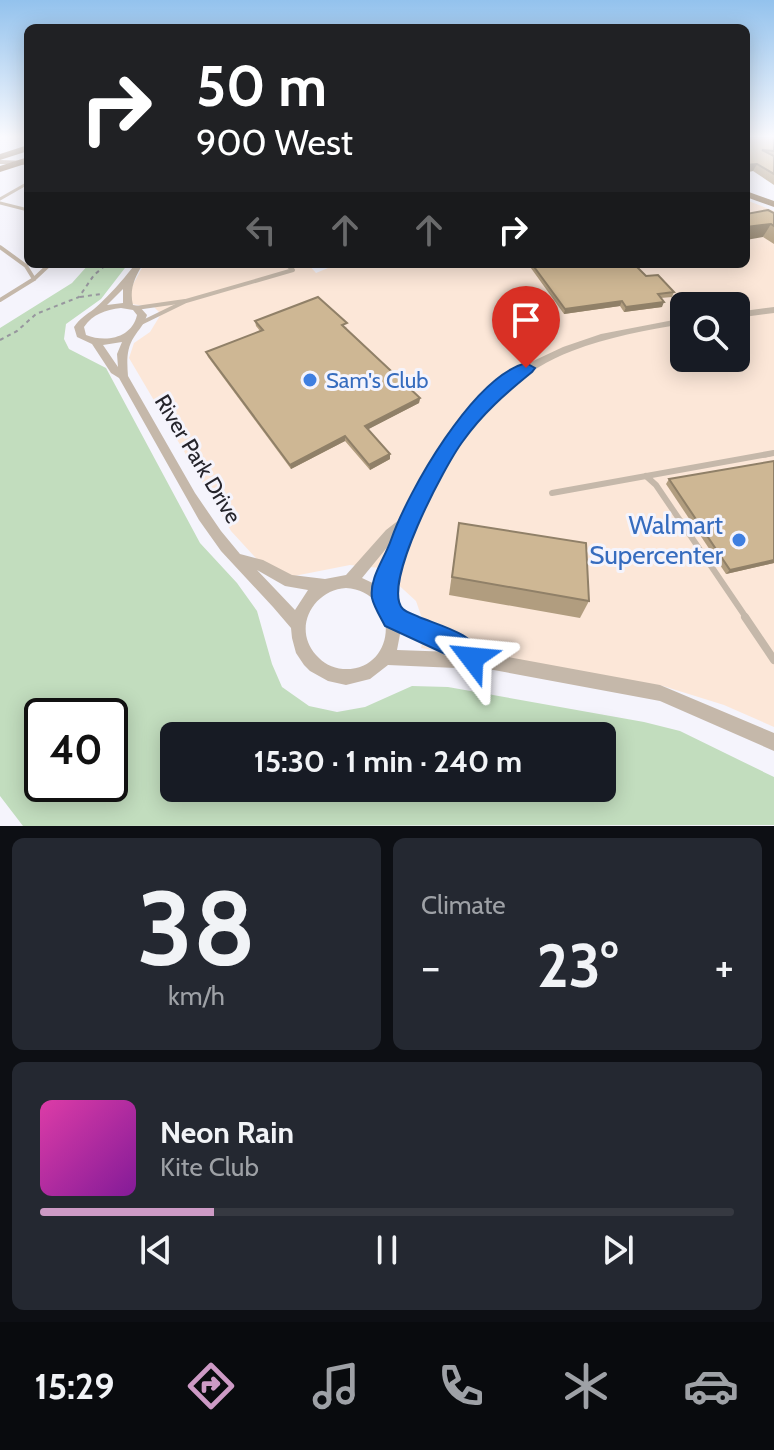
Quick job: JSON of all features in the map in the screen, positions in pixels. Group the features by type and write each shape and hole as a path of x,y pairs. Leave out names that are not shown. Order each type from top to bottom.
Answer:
{"main road":[{"path":"750,195 774,204"}],"street":[{"path":"95,311 136,268"},
{"path":"96,342 113,341 130,334 141,323 142,315 125,298 132,275"},
{"path":"95,311 112,306 132,307"},
{"path":"750,313 774,310"},
{"name":"River Park Drive","path":"95,311 82,321 79,332 82,337 96,342 115,371 123,376 217,536 298,625"},
{"path":"384,597 390,565 401,544 407,521 465,424 493,393 549,356 590,339 670,324"},
{"path":"123,376 122,354 130,334"},
{"path":"349,581 366,566 393,529 407,521"},
{"name":"River Park Drive","path":"240,560 258,564 290,581 326,586"},
{"path":"349,581 374,588 384,597 394,618 391,645 384,657 361,673 333,675 310,662 298,638 298,625 307,602 326,586 349,581"},
{"path":"394,618 461,648 472,658"},
{"path":"384,657 472,658 660,693 774,742"}],"lane":[{"path":"0,201 24,186"},
{"path":"0,201 24,209"},
{"path":"0,247 24,265"},
{"path":"27,268 34,279"},
{"path":"0,300 46,268"},
{"path":"132,307 186,301 293,270 291,268"},
{"path":"141,323 186,301"},
{"path":"552,493 774,453"},
{"path":"645,476 656,485 774,660"}],"path":[{"path":"79,297 102,268"},
{"path":"0,340 17,331 36,314 79,297 105,293"}],"shaded area":[{"path":"750,202 774,211 774,727 724,705 663,686 421,648 425,627 416,601 380,568 350,565 289,577 264,567 231,531 129,358 134,343 150,332 161,314 154,307 123,303 142,268 312,268 316,273 328,268 750,268"}],"green space":[{"path":"85,268 125,268 101,299 66,324 64,339 69,349 106,368 200,543 237,583 257,611 282,687 309,706 337,712 365,707 412,686 448,687 680,731 774,777 774,825 23,826 0,796 0,328 72,283"}],"building":[{"path":"768,210 774,213 774,226 750,227 750,213"},
{"path":"535,268 638,268 646,276 658,275 674,292 658,294 664,302 626,307 622,301 565,309"},
{"name":"Sam's Club","path":"318,297 347,323 342,325 420,398 365,426 390,454 369,465 345,436 290,465 206,352 263,330 255,321"},
{"name":"Walmart Supercenter","path":"774,461 774,560 730,570 669,479"},
{"path":"459,523 586,543 589,601 452,577"}],"place":[{"name":"Sam's Club","path":"310,380"},
{"name":"Walmart Supercenter","path":"739,540"}],"route":[{"path":"472,658 461,648 394,618 384,597 390,565 401,544 407,521 455,437 493,393 526,368"}]}
